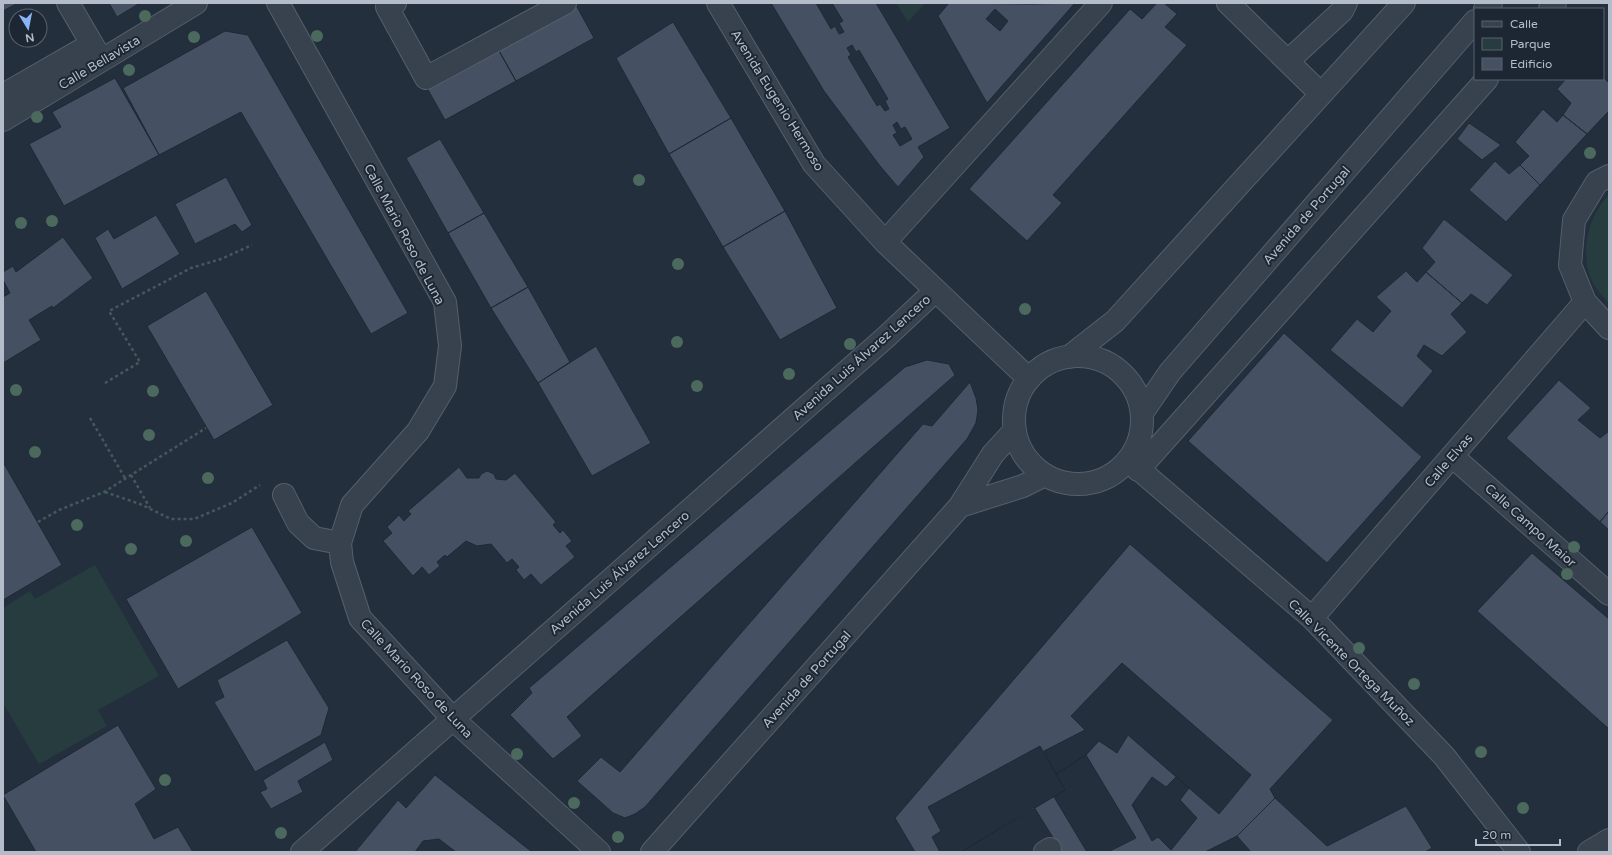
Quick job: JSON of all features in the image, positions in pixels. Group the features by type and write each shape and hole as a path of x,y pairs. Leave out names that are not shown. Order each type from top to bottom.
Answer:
{"street":[{"path":"3,95 97,52 68,3"},
{"name":"Calle Bellavista","path":"3,120 97,52 196,3"},
{"name":"Calle Mario Roso de Luna","path":"278,3 445,302 450,346 445,386 418,431 352,505 340,543 342,562 360,618 453,719 599,852"},
{"path":"395,3 387,7 426,78 565,3"},
{"name":"Avenida Eugenio Hermoso","path":"718,3 814,164 885,242 1029,379"},
{"path":"885,242 1101,3"},
{"path":"1228,3 1321,94"},
{"path":"1288,61 1342,11 1346,3"},
{"path":"1069,357 1115,321 1404,3"},
{"name":"Avenida de Portugal","path":"1142,413 1170,372 1474,22"},
{"path":"1133,465 1140,434 1142,413 1133,388 1117,370 1096,359 1069,357 1043,367 1029,379 1021,392 1015,407 1015,430 1022,450 1032,464 1045,475 1064,483 1086,483 1100,480 1133,465 1486,80"},
{"path":"1609,176 1597,182 1574,220 1570,265 1585,302 1609,328"},
{"name":"Avenida Luis Álvarez Lencero","path":"302,852 886,337 935,291"},
{"name":"Calle Elvas","path":"1312,618 1585,302"},
{"name":"Avenida de Portugal","path":"652,852 960,506 993,454 1015,430"},
{"name":"Calle Campo Maior","path":"1452,456 1609,594"},
{"name":"Calle Vicente Ortega Muñoz","path":"1133,465 1312,618 1444,756 1519,852"},
{"path":"960,506 1023,486 1045,475"},
{"path":"284,495 298,522 314,538 340,543"},
{"path":"1589,852 1609,840"}],"path":[{"path":"106,383 140,362 109,311 192,268 221,259 252,245"},
{"path":"90,418 125,478"},
{"path":"38,522 59,510 104,492 206,428"},
{"path":"131,475 150,508"},
{"path":"104,492 150,508 171,518 194,519 232,503 262,484"}],"green space":[{"path":"896,3 925,3 908,22"},
{"path":"1609,195 1609,304 1592,282 1586,257 1586,246 1591,223 1602,203"},
{"path":"95,565 159,676 98,710 107,726 39,764 3,703 3,608 30,591 35,599"}],"building":[{"path":"3,3 18,3 8,8 3,11"},
{"path":"109,3 140,3 117,17"},
{"path":"771,3 816,3 831,29 835,26 839,34 844,32 839,23 843,21 832,3 876,3 950,128 918,147 924,157 898,187 880,166 824,91","holes":["852,45 856,52 859,50 888,99 885,101 889,109 885,111 880,104 877,106 848,57 851,55 847,48","897,122 901,129 905,127 912,139 900,146 893,135 897,133 893,125"]},
{"path":"949,3 1075,3 987,103 938,16","holes":["995,9 1008,21 1000,31 986,19"]},
{"path":"1157,3 1164,3 1177,14 1165,27 1187,45 1053,195 1062,203 1027,241 969,189 1130,9 1142,19"},
{"path":"576,5 594,38 516,81 498,49"},
{"path":"673,22 731,118 669,154 616,58"},
{"path":"225,31 248,35 408,313 371,334 241,112 159,155 123,88"},
{"path":"498,49 516,81 445,120 427,88"},
{"path":"115,78 159,155 64,206 29,144 61,127 52,112"},
{"path":"1604,78 1609,83 1609,111 1587,134 1563,115 1571,103 1557,89 1565,80 1604,80"},
{"path":"1543,109 1557,122 1563,115 1587,134 1540,185 1520,165 1529,156 1515,142"},
{"path":"731,118 785,211 723,247 669,154"},
{"path":"1469,123 1501,145 1482,160 1457,139"},
{"path":"440,139 484,213 448,233 406,158"},
{"path":"1495,161 1509,174 1520,165 1540,185 1506,222 1469,190"},
{"path":"226,177 252,225 242,232 235,224 195,244 175,204"},
{"path":"785,211 837,308 780,340 723,247"},
{"path":"484,213 528,287 491,308 448,233"},
{"path":"156,215 180,254 122,289 95,238 108,229 114,239"},
{"path":"1444,219 1513,275 1487,305 1471,294 1462,303 1426,272 1435,262 1422,248"},
{"path":"63,237 93,278 53,308 52,306 29,320 41,340 3,363 3,297 10,293 3,280 3,272 13,266 16,272"},
{"path":"1406,271 1417,282 1426,272 1462,303 1451,314 1467,332 1442,356 1424,345 1417,356 1433,371 1402,408 1330,350 1357,319 1373,332 1391,311 1376,297"},
{"path":"528,287 570,362 538,383 491,308"},
{"path":"206,291 273,405 214,440 147,326"},
{"path":"1284,333 1422,457 1327,563 1188,441"},
{"path":"596,346 651,443 592,476 538,383"},
{"path":"927,360 949,364 955,375 567,717 582,736 553,759 510,715 532,693 529,688 905,367"},
{"path":"1559,380 1591,408 1578,420 1600,438 1609,431 1609,511 1600,522 1506,438"},
{"path":"970,382 976,398 978,410 976,423 967,439 645,807 635,814 625,818 613,813 577,781 601,757 620,772 923,424 932,426"},
{"path":"3,462 62,565 3,600"},
{"path":"459,467 467,478 479,478 481,474 487,471 494,474 496,479 506,480 515,473 556,522 553,525 560,533 563,530 572,541 566,546 575,557 541,585 531,574 524,580 516,570 519,567 512,559 507,563 491,544 477,546 466,541 447,557 445,555 437,562 440,566 429,575 422,567 413,576 383,541 392,533 387,527 399,515 404,521 411,514 408,511"},
{"path":"1609,511 1609,530 1600,522"},
{"path":"252,527 302,613 178,689 126,599"},
{"path":"1130,544 1333,720 1270,789 1275,798 1237,836 1205,852 1062,852 1034,807 961,852 915,852 895,818"},
{"path":"1532,553 1609,619 1609,729 1477,611"},
{"path":"287,640 329,708 321,735 255,772 214,702 224,697 217,680"},
{"path":"1122,663 1251,775 1219,814 1128,735 1117,753 1099,741 1086,755 1056,774 1044,751 1085,730 1071,716"},
{"path":"118,725 156,789 135,804 154,839 178,827 193,852 36,852 3,795"},
{"path":"325,742 333,760 298,781 303,792 271,809 260,792 267,789 263,780"},
{"path":"1040,746 1065,790 961,852 940,852 932,837 941,831 928,807"},
{"path":"1086,755 1136,838 1108,852 1087,852 1054,797 1065,790 1056,774"},
{"path":"435,775 532,852 456,852 439,839 423,841 415,852 355,852 398,800 406,808"},
{"path":"1152,777 1166,787 1176,777 1189,788 1180,800 1197,818 1171,850 1158,837 1152,841 1132,805"},
{"path":"1275,798 1327,846 1406,806 1432,848 1425,852 1251,852 1237,836"}]}
